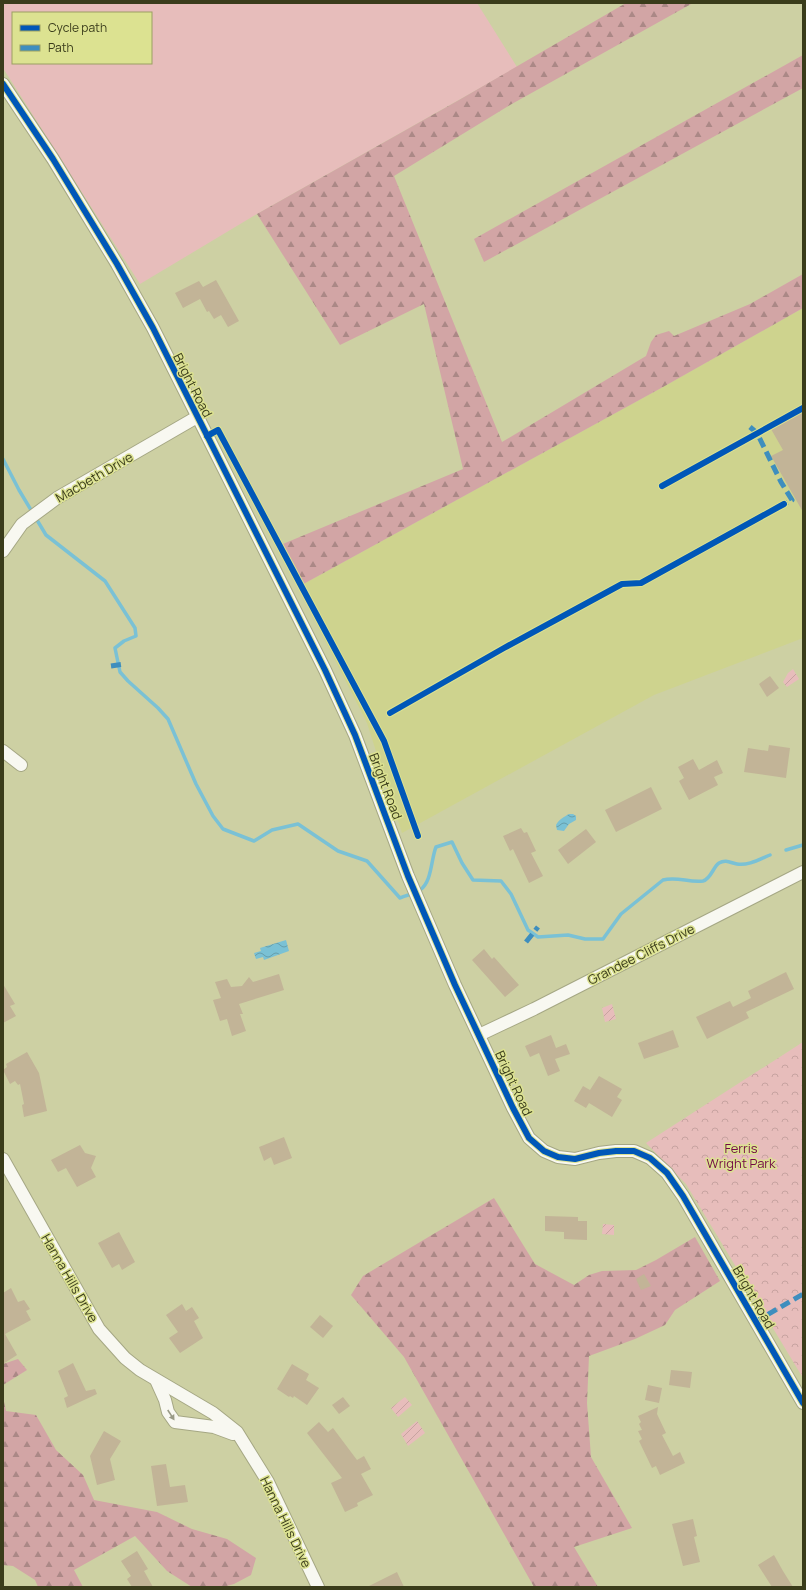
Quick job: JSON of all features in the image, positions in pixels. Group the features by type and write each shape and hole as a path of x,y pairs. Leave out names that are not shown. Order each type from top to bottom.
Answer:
{"street":[{"name":"Bright Road","path":"3,84 53,159 117,264 152,328 340,701 355,735 420,905 512,1108 529,1138 544,1151 558,1157 575,1159 599,1153 616,1151 634,1152 650,1158 667,1173 683,1196 803,1402"},
{"name":"Macbeth Drive","path":"3,551 22,524 57,498 197,417"},
{"path":"3,751 21,765"},
{"name":"Grandee Cliffs Drive","path":"479,1035 803,872"},
{"name":"Hanna Hills Drive","path":"3,1160 99,1329 125,1358 140,1370 213,1413 239,1434 268,1482 318,1587"},
{"path":"156,1380 165,1400 168,1412 175,1422 214,1427 239,1434"}],"shaded area":[{"path":"803,308 803,638 654,695 402,833 367,723 298,587 663,387"}],"green space":[{"path":"3,3 477,3 517,67 257,214 140,284 3,68"},
{"path":"626,3 693,3 510,105 394,176 502,442 646,356 651,342 656,335 669,331 674,336 750,304 803,274 803,308 663,387 298,587 278,546 463,469 424,304 340,345 257,214 459,100"},
{"path":"803,55 803,88 484,262 474,239"},
{"path":"793,669 799,679 787,687 783,682 788,673"},
{"path":"612,1004 616,1019 605,1022 602,1008"},
{"name":"Ferris Wright Park","path":"803,1042 803,1378 686,1184 646,1143"},
{"path":"494,1198 535,1264 574,1285 589,1275 602,1271 636,1270 695,1237 720,1281 675,1310 665,1325 635,1339 589,1356 587,1403 591,1457 632,1528 574,1547 598,1587 534,1587 404,1357 351,1295 363,1276"},
{"path":"603,1224 614,1225 614,1235 602,1234"},
{"path":"18,1359 27,1370 3,1385 3,1364"},
{"path":"3,1397 6,1411 36,1415 56,1450 83,1475 94,1500 157,1512 192,1529 227,1539 256,1558 251,1575 234,1584 223,1587 192,1587 167,1571 135,1536 74,1570 83,1587 38,1587 35,1580 13,1566 3,1565"},
{"path":"405,1397 412,1405 398,1417 391,1408"},
{"path":"417,1421 425,1433 408,1446 401,1434"}],"water":[{"path":"569,814 576,816 576,820 569,824 564,831 557,830 557,823"},
{"path":"286,940 289,951 264,960 263,957 256,959 254,953 261,951 260,948"}],"building":[{"path":"216,280 239,321 228,327 221,315 214,319 209,311 207,312 200,299 183,308 175,293 199,281 203,287"},
{"path":"803,411 803,512 771,456 783,450 771,429"},
{"path":"770,676 779,688 767,697 759,684"},
{"path":"769,745 790,748 786,778 744,772 748,748 768,751"},
{"path":"693,759 699,770 717,760 723,773 714,777 718,785 689,800 679,781 684,778 678,767"},
{"path":"651,787 662,809 616,832 605,810"},
{"path":"521,828 524,833 527,832 536,851 531,853 543,876 529,883 513,849 510,851 503,836"},
{"path":"586,829 596,842 568,864 558,850"},
{"path":"484,949 492,959 494,957 519,985 505,997 472,960"},
{"path":"786,972 794,989 746,1012 749,1018 707,1039 696,1017 730,1001 733,1007 751,998 748,991"},
{"path":"279,974 284,990 239,1004 243,1014 240,1014 246,1031 232,1036 227,1019 220,1021 213,1000 221,998 215,982 227,979 231,987 242,986 249,977 253,982"},
{"path":"3,984 15,1004 10,1006 16,1016 3,1023"},
{"path":"673,1030 679,1047 644,1059 638,1043"},
{"path":"551,1035 556,1048 566,1044 570,1054 555,1059 560,1071 548,1076 539,1053 530,1057 525,1046"},
{"path":"27,1052 39,1073 47,1111 24,1117 22,1105 24,1104 20,1084 18,1085 15,1081 10,1084 3,1070 7,1067 6,1064"},
{"path":"599,1076 622,1089 617,1097 622,1100 612,1117 589,1103 586,1108 574,1101 583,1086 590,1090"},
{"path":"284,1137 292,1158 274,1165 271,1157 264,1161 259,1147"},
{"path":"80,1145 85,1153 96,1156 91,1168 96,1177 77,1187 66,1168 58,1172 51,1160"},
{"path":"545,1216 578,1217 578,1221 587,1221 587,1240 564,1239 564,1232 545,1231"},
{"path":"119,1232 135,1262 122,1270 119,1264 112,1268 98,1243"},
{"path":"644,1274 651,1286 641,1290 636,1279"},
{"path":"11,1288 18,1302 24,1300 30,1309 26,1311 31,1320 5,1334 17,1355 3,1364 3,1293"},
{"path":"182,1304 186,1311 192,1307 199,1318 194,1321 203,1338 180,1353 169,1338 178,1332 166,1315"},
{"path":"320,1315 333,1326 323,1338 310,1327"},
{"path":"73,1363 86,1391 95,1389 97,1394 67,1408 64,1398 68,1396 58,1371"},
{"path":"292,1364 309,1374 306,1380 319,1388 307,1405 294,1396 293,1398 290,1396 289,1397 277,1389"},
{"path":"671,1370 692,1372 690,1388 669,1385"},
{"path":"648,1385 662,1388 659,1403 645,1400"},
{"path":"343,1397 350,1406 339,1414 332,1405"},
{"path":"658,1407 657,1414 666,1433 662,1435 673,1456 680,1452 685,1463 660,1475 656,1466 652,1468 639,1441 642,1439 638,1431 642,1430 639,1424 641,1422 638,1416"},
{"path":"319,1422 328,1432 333,1428 357,1460 364,1456 371,1469 361,1474 373,1495 357,1503 358,1506 345,1512 331,1483 342,1478 307,1433"},
{"path":"104,1431 121,1441 110,1459 115,1480 97,1485 90,1456"},
{"path":"166,1464 170,1487 185,1485 188,1502 157,1506 151,1466"},
{"path":"693,1519 697,1536 694,1537 700,1562 683,1566 672,1524"},
{"path":"137,1551 148,1569 144,1571 153,1587 132,1587 127,1579 131,1576 121,1561"},
{"path":"774,1555 793,1587 772,1587 758,1565"},
{"path":"397,1572 404,1587 367,1587"}],"waterway":[{"path":"3,459 19,490 46,535 105,581 135,628 136,636 124,641 115,648 120,672 168,719 196,784 213,816 223,829 254,841 272,830 298,824 338,851 367,861 400,898 416,893 424,886 429,876 436,847 452,842 462,863 473,880 501,881 511,894 528,930 538,937 568,935 585,939 603,939 621,914 663,880 673,879 703,881 708,878 719,863 726,861 737,864 745,864 770,855"},
{"path":"786,850 803,845"}],"marked path":[{"path":"750,427 757,433 781,482 792,500 784,504"},
{"path":"111,666 125,664"},
{"path":"526,942 538,927"},
{"path":"755,1322 803,1294"}],"cycle path":[{"path":"3,84 53,159 117,264 153,328 325,670 355,735 408,876 455,985 513,1108 529,1138 544,1151 558,1157 575,1159 599,1153 634,1151 650,1158 667,1173 683,1196 803,1403"},
{"path":"662,486 803,408"},
{"path":"207,436 218,430 384,741 418,836"},
{"path":"390,713 504,648 622,584 641,583 784,504"}]}
